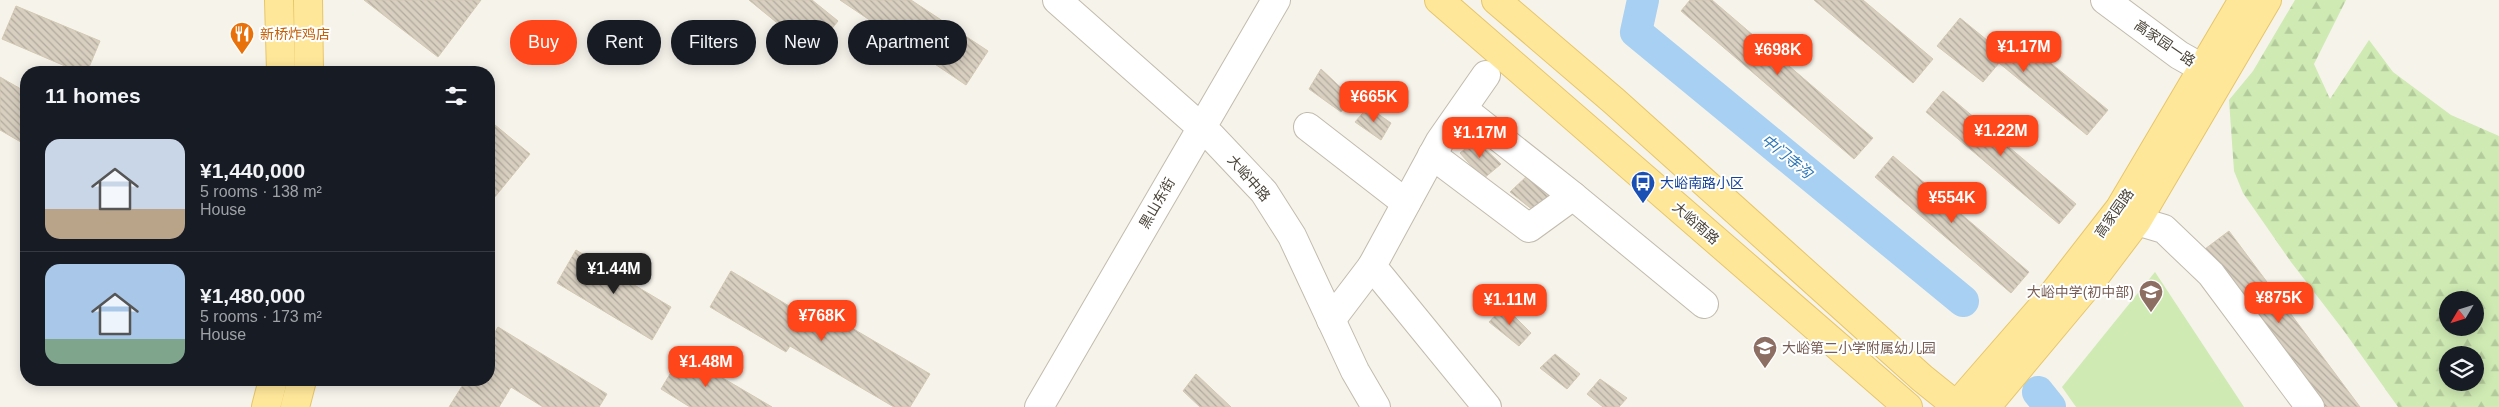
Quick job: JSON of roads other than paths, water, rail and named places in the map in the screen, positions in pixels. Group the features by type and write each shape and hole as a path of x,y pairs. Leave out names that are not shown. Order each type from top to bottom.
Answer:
{"main road":[{"path":"279,0 281,66"},
{"path":"308,0 309,66"},
{"name":"大峪南路","path":"1439,0 1908,407"},
{"path":"1496,0 1614,100 1922,378 1957,406"},
{"name":"高家园路","path":"1957,406 2050,298 2120,208 2243,0"},
{"name":"高家园路","path":"1986,407 2093,279 2137,221 2267,0"},
{"path":"266,407 271,386"},
{"path":"295,407 300,386"}],"street":[{"name":"大峪中路","path":"1057,0 1200,127 1264,192 1292,236 1355,371 1376,407"},
{"name":"黑山东街","path":"1039,407 1200,127 1276,0"},
{"name":"高家园一路","path":"2105,0 2178,55 2202,68"},
{"path":"1331,320 1372,266 1432,155 1486,75"},
{"path":"1463,109 1573,196 1704,304"},
{"path":"1308,127 1406,203"},
{"path":"1432,155 1529,228 1573,196"},
{"path":"2137,221 2164,229 2211,274 2310,407"},
{"path":"1372,266 1487,407"}],"waterway":[{"name":"中门寺沟","path":"1643,0 1636,32 1963,301"},
{"name":"中门寺沟","path":"2038,392 2050,407"}],"place":[{"name":"新桥炸鸡店","path":"242,55"},
{"name":"大峪南路小区","path":"1643,204"},
{"name":"大峪中学(初中部)","path":"2151,313"},
{"name":"大峪第二小学附属幼儿园","path":"1765,369"}]}
